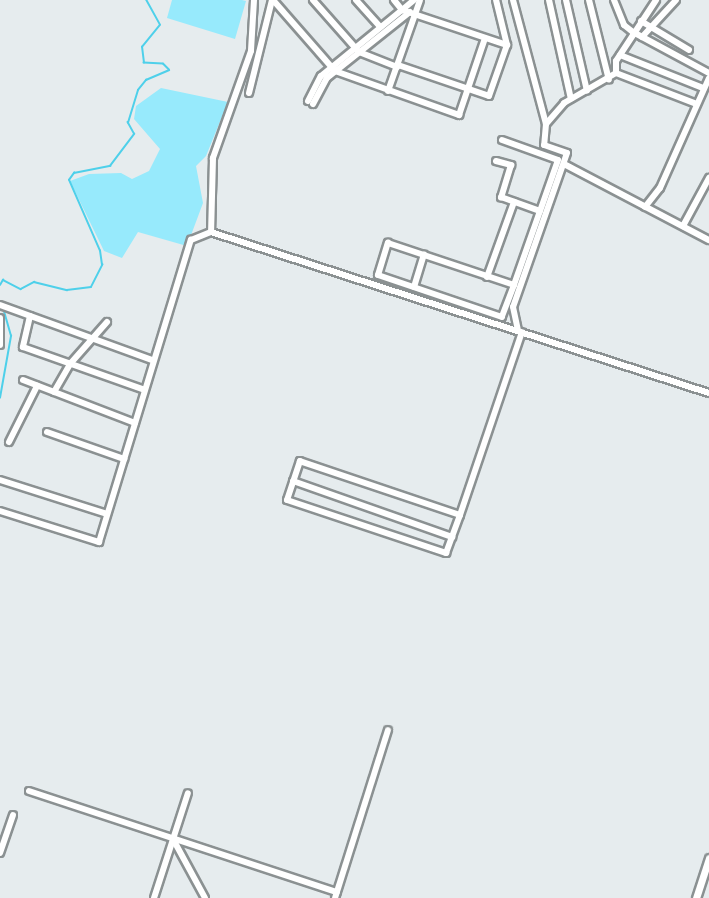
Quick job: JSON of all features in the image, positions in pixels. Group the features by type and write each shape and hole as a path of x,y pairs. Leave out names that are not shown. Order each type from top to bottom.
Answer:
{"street":[{"path":"211,232 213,158 251,51 254,0"},
{"path":"272,0 333,70 459,116 485,38"},
{"path":"249,93 272,0"},
{"path":"313,0 357,50 489,96 507,45 496,0"},
{"path":"356,0 380,27"},
{"path":"394,0 402,10 507,45"},
{"path":"311,103 333,70 380,27 414,0"},
{"path":"388,91 398,66 413,13 420,0"},
{"path":"509,323 567,153 544,145 546,124 513,0"},
{"path":"549,0 571,99"},
{"path":"566,0 587,91"},
{"path":"590,0 609,80"},
{"path":"614,0 624,25 633,32 709,73"},
{"path":"546,124 571,99 609,80 616,73 620,55 640,21 656,0"},
{"path":"642,37 675,0"},
{"path":"357,50 413,13"},
{"path":"640,21 689,50"},
{"path":"620,55 703,88"},
{"path":"616,73 694,103"},
{"path":"645,207 660,188 694,103 709,78"},
{"path":"502,140 558,159 502,317"},
{"path":"496,160 511,165 501,197 540,211"},
{"path":"564,164 709,240"},
{"path":"683,226 709,178"},
{"path":"487,277 514,202"},
{"path":"0,511 99,542 146,390 152,360 191,240 211,232 509,323"},
{"path":"513,285 388,243 378,275 502,317 520,331 709,393"},
{"path":"414,288 424,255"},
{"path":"0,305 152,360"},
{"path":"30,316 22,346 146,390"},
{"path":"0,318 0,345"},
{"path":"54,392 70,364 107,322"},
{"path":"460,515 300,461 287,500 446,553 460,515 520,331"},
{"path":"23,380 135,423"},
{"path":"9,442 37,386"},
{"path":"47,432 124,459"},
{"path":"0,480 107,514"},
{"path":"293,482 452,537"},
{"path":"29,791 335,895 388,730"},
{"path":"153,898 188,793"},
{"path":"0,853 13,815"},
{"path":"173,839 205,898"},
{"path":"696,898 709,858"}],"shaded area":[{"path":"172,0 246,1 235,39 167,18"},
{"path":"161,88 228,102 206,156 196,166 203,203 187,246 138,232 122,258 104,251 70,181 89,174 121,173 132,179 149,171 160,149 134,119 136,106"}],"waterway":[{"path":"0,285 3,280 21,289 34,282 67,290 91,287 102,265 100,251 69,180 74,173 110,166 134,134 128,123 138,90 146,80 169,70 163,64 144,63 142,47 160,25 146,0"},
{"path":"0,398 11,336 3,308"}]}
